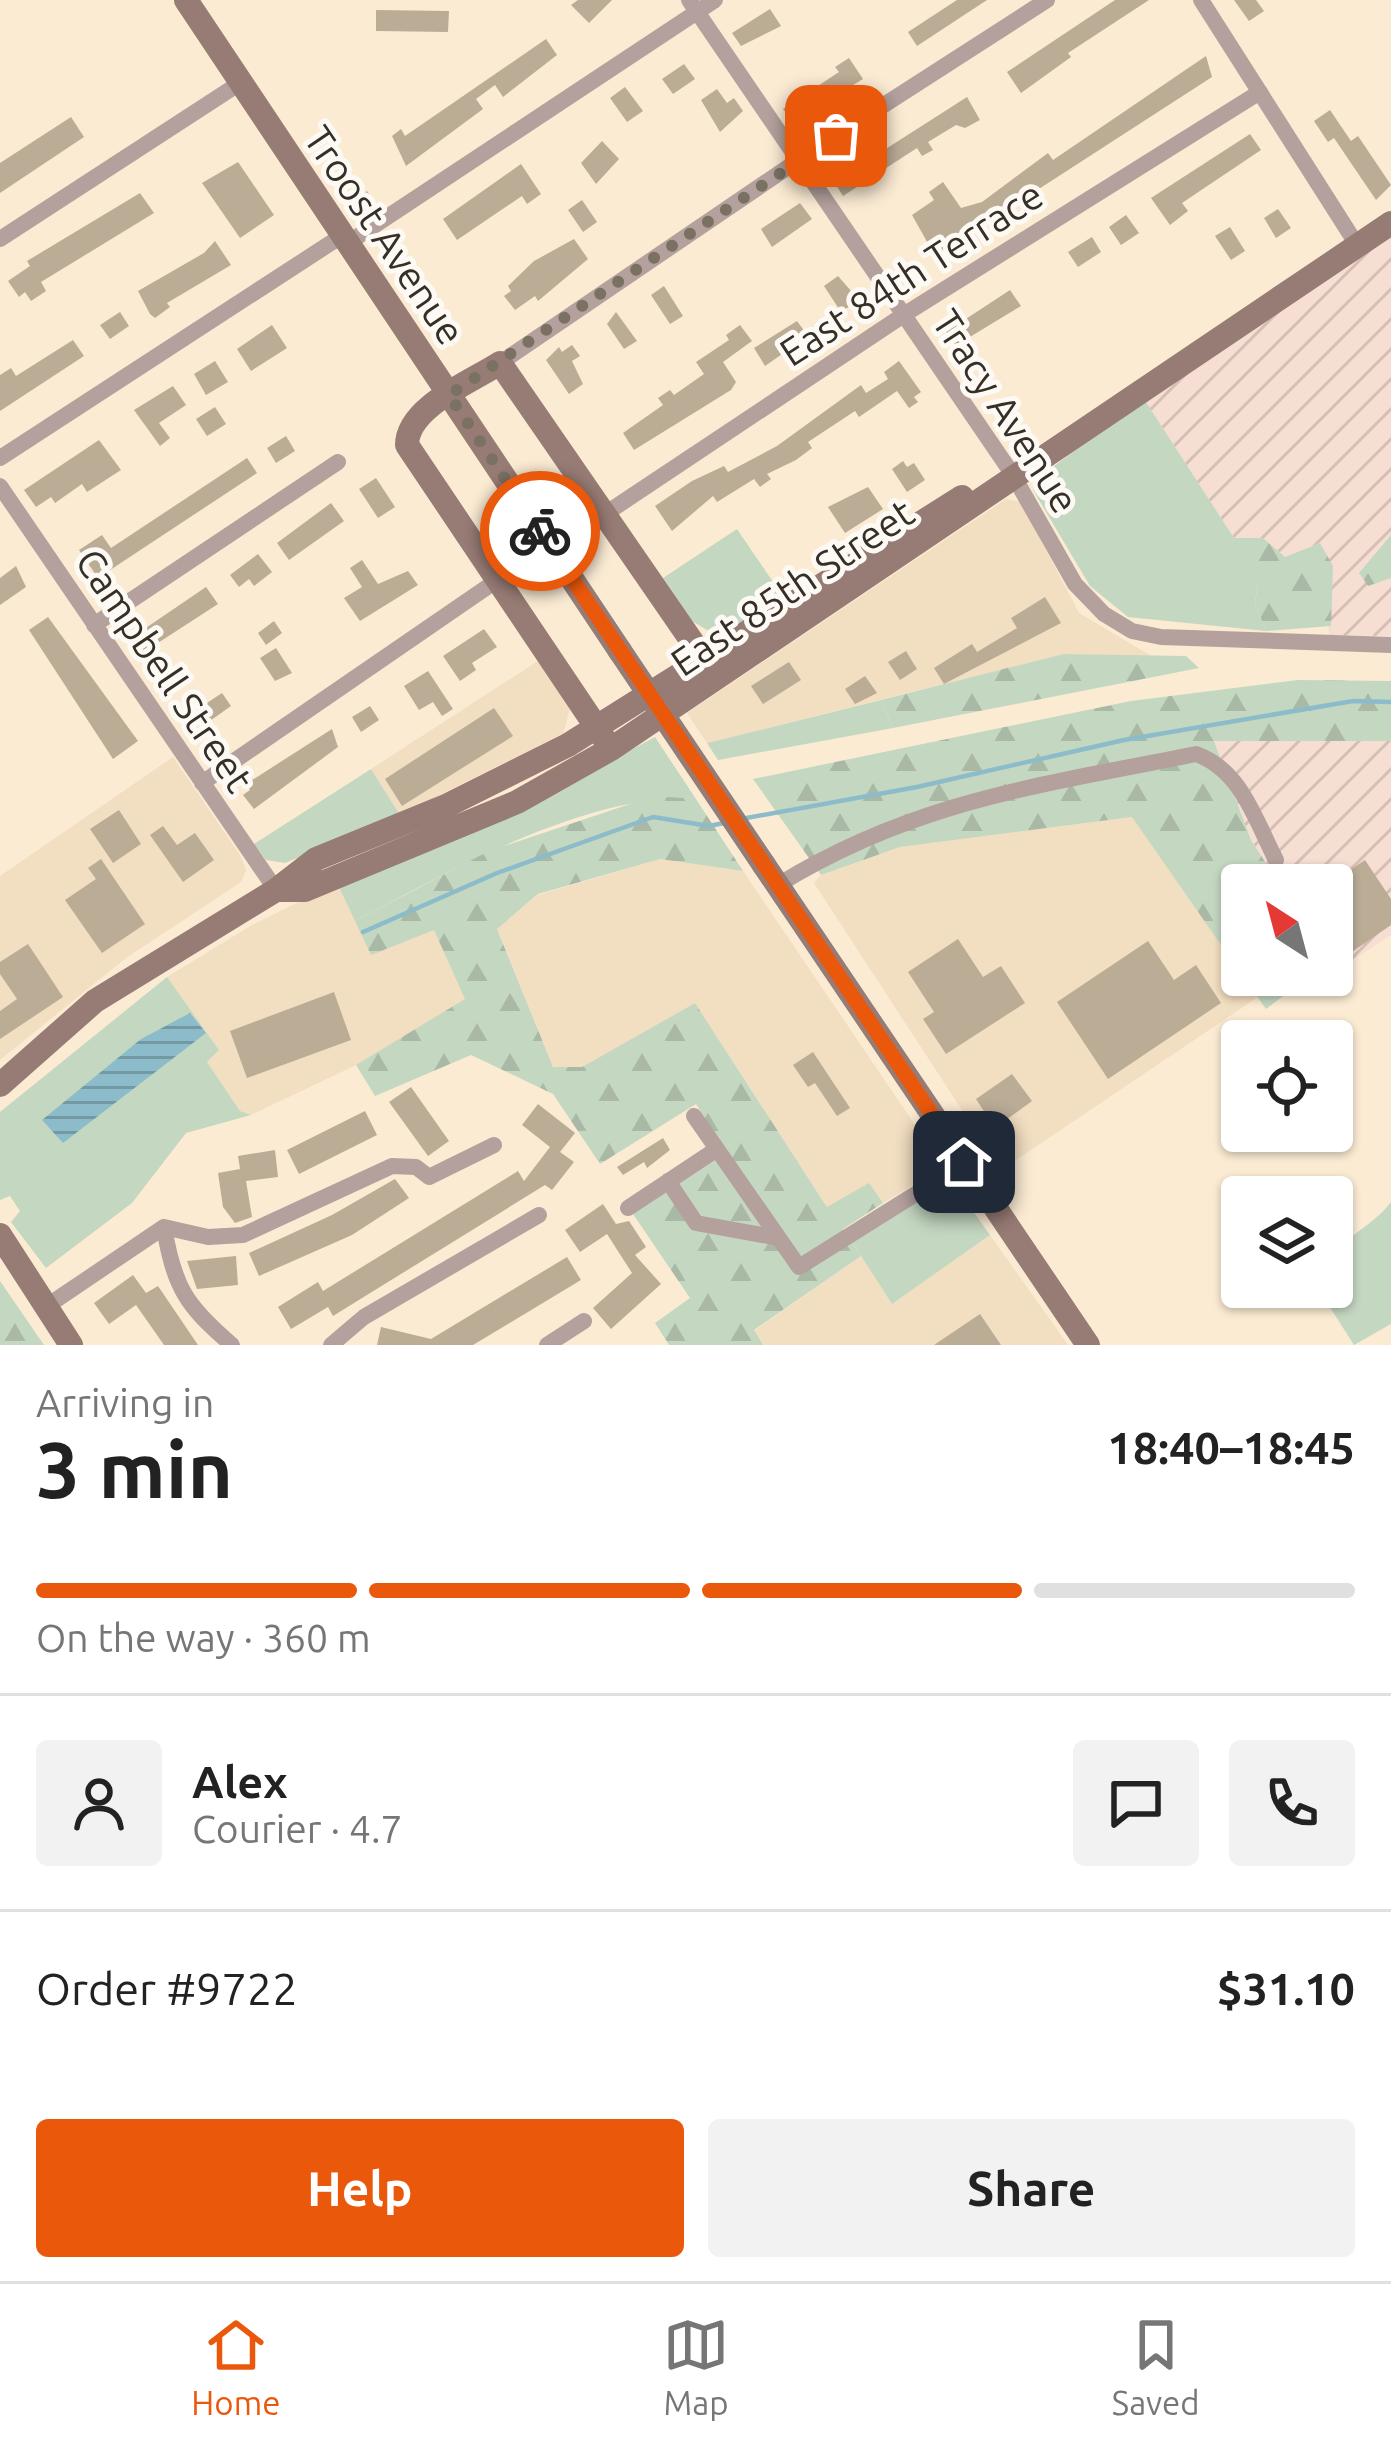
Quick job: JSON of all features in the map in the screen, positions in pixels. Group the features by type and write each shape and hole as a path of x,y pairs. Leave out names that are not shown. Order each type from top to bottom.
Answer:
{"main road":[{"name":"Troost Avenue","path":"186,0 1088,1345"},
{"name":"East 85th Street","path":"0,1085 95,1001 276,890 316,859 491,785 710,669 1002,490 1013,476 1391,223"},
{"path":"611,749 407,445 412,423 500,363 710,669"},
{"name":"East 85th Street","path":"276,890 305,890 517,802 611,749 710,669"},
{"path":"0,1235 71,1345"}],"street":[{"path":"0,458 345,239 693,6 715,0"},
{"path":"500,363 800,159 1047,0"},
{"path":"1201,0 1357,244"},
{"name":"Tracy Avenue","path":"693,6 1013,476 1075,584 1104,614 1132,631 1161,637 1391,645"},
{"path":"0,238 240,82"},
{"name":"East 84th Terrace","path":"602,516 905,314 1260,92"},
{"path":"94,625 338,462"},
{"name":"Campbell Street","path":"0,486 276,890"},
{"path":"202,783 496,581"},
{"path":"771,875 924,812 1196,754 1220,762 1234,778 1276,860"},
{"path":"694,1116 799,1267 964,1162"},
{"path":"46,1306 164,1227 208,1237 243,1235 392,1166 416,1168 429,1177 494,1145"},
{"path":"628,1208 717,1149"},
{"path":"668,1181 696,1223 779,1238"},
{"path":"331,1345 364,1317 539,1216"},
{"path":"164,1227 172,1275 192,1310 232,1345"},
{"path":"547,1345 584,1322"}],"shaded area":[{"path":"1391,232 1391,636 1329,635 1320,543 1285,557 1263,538 1234,538 1144,399"},
{"path":"1006,499 1021,502 1079,613 1153,657 1063,654 707,743 687,713"},
{"path":"538,661 570,708 563,734 400,815 371,769"},
{"path":"1214,741 1391,741 1391,935 1353,960 1353,864 1266,864 1251,840"},
{"path":"173,757 240,855 246,870 241,882 126,958 0,1060 0,876"},
{"path":"1133,817 1221,944 1221,996 1258,997 1001,1170 814,883 821,875 900,847"},
{"path":"660,859 743,871 940,1162 938,1170 883,1203 869,1184 828,1208 695,1003 582,1067 553,1067 497,928 538,895"},
{"path":"337,883 371,954 434,929 466,1000 356,1065 251,1115 240,1111 207,1062 219,1050 167,977 252,925"},
{"path":"990,1235 1068,1345 763,1345 754,1331 861,1256 892,1304"}],"green space":[{"path":"1144,399 1234,538 1230,562 1258,583 1255,603 1266,631 1128,617 1090,586 1033,490 1034,481"},
{"path":"737,529 784,598 739,624 707,630 692,621 663,578"},
{"path":"1391,535 1391,578 1368,586 1359,573"},
{"path":"1234,538 1263,538 1285,557 1320,543 1333,566 1331,626 1266,631 1255,603 1258,583 1229,562"},
{"path":"1063,654 1186,656 1199,668 893,728 881,700"},
{"path":"1298,680 1391,681 1391,741 1214,741 1251,840 1266,864 1221,864 1221,945 1132,817 900,847 821,875 753,779 1131,701"},
{"path":"881,700 893,728 718,760 707,743"},
{"path":"655,737 696,799 655,800 566,821 476,859 355,921 337,883 513,814"},
{"path":"371,769 400,815 285,863 266,860 254,844"},
{"path":"654,796 696,799 743,871 660,859 538,894 497,929 553,1067 582,1067 695,1003 827,1207 869,1183 883,1203 843,1229 861,1256 754,1330 763,1345 669,1345 655,1323 690,1298 633,1214 725,1150 696,1104 600,1164 553,1094 471,1055 375,1096 356,1065 465,999 434,930 371,955 355,921 489,851"},
{"path":"167,977 219,1050 207,1062 240,1111 251,1115 186,1133 132,1203 46,1268 11,1222 20,1211 10,1196 0,1200 0,1112"},
{"path":"1257,996 1283,996 1266,1009"},
{"path":"951,1180 990,1235 892,1304 852,1242"},
{"path":"1391,1202 1391,1324 1354,1345 1330,1308 1353,1308 1353,1235"},
{"path":"0,1281 44,1345 0,1345"}],"water":[{"path":"190,1013 206,1033 63,1143 42,1120 141,1039"}],"building":[{"path":"578,0 612,0 589,23 571,5"},
{"path":"957,0 987,0 917,46 908,32"},
{"path":"1115,0 1149,0 1068,53 1071,57 1021,93 1007,72"},
{"path":"1234,0 1256,0 1264,11 1249,21"},
{"path":"770,9 781,26 741,46 732,33"},
{"path":"376,10 449,11 448,32 376,31"},
{"path":"546,39 557,55 503,97 495,85 476,99 483,109 406,166 392,136 401,129 405,136"},
{"path":"1206,56 1212,77 935,256 912,215 934,200 929,192 943,182 961,208 982,202 1048,153 1053,160"},
{"path":"849,58 863,79 793,122 783,109 839,72 835,67"},
{"path":"684,64 695,79 673,94 662,79"},
{"path":"625,87 643,111 627,122 610,98"},
{"path":"717,89 727,103 734,98 743,111 720,132 701,100"},
{"path":"967,97 980,120 965,128 956,125 928,142 933,150 922,156 917,148 843,196 834,182"},
{"path":"1330,110 1351,141 1358,136 1391,185 1376,200 1334,138 1328,142 1314,121"},
{"path":"71,117 84,137 0,193 0,163"},
{"path":"1250,134 1261,150 1182,203 1188,211 1170,225 1151,198"},
{"path":"602,141 619,159 596,184 581,163"},
{"path":"238,162 274,215 240,238 202,183"},
{"path":"521,164 541,194 527,204 522,196 457,240 443,219"},
{"path":"367,191 375,203 359,215 351,203"},
{"path":"140,193 154,213 41,282 46,291 31,301 25,292 19,297 8,281 30,266 27,261"},
{"path":"582,200 597,222 583,232 568,210"},
{"path":"800,203 812,219 772,247 761,229"},
{"path":"1278,209 1291,228 1276,238 1264,218"},
{"path":"1126,215 1139,233 1121,245 1109,227"},
{"path":"1230,227 1245,251 1231,260 1215,236"},
{"path":"1092,237 1101,252 1078,267 1068,252"},
{"path":"574,239 588,259 538,301 535,296 515,310 504,296 511,291 508,286 534,261"},
{"path":"215,241 231,265 167,303 170,307 155,318 150,314 138,291 204,253"},
{"path":"838,276 859,300 841,312 824,286"},
{"path":"664,286 683,316 670,324 651,295"},
{"path":"1010,290 1021,306 955,346 946,332"},
{"path":"120,312 129,326 110,339 100,325"},
{"path":"616,312 637,341 624,349 607,324"},
{"path":"797,321 808,336 765,366 754,348"},
{"path":"272,325 287,348 251,371 237,349"},
{"path":"740,325 752,341 723,362 736,382 731,390 634,450 623,433 663,405 658,398 670,390 674,395 704,374 696,362 729,340 726,335"},
{"path":"73,340 84,356 0,411 0,375 11,368 16,376"},
{"path":"572,345 580,356 572,361 583,384 569,394 546,360 559,347 562,352"},
{"path":"215,361 228,382 206,395 194,374"},
{"path":"899,361 921,392 909,408 897,391 859,417 855,411 808,442 812,448 796,460 767,474 771,479 760,487 754,479 717,502 713,496 672,531 655,506 692,481 724,466 728,472 777,446 861,385 866,393 888,379 884,372"},
{"path":"173,386 186,405 159,423 170,438 160,446 134,410"},
{"path":"215,407 226,424 207,436 196,419"},
{"path":"286,436 295,451 276,463 267,448"},
{"path":"99,440 121,470 87,492 82,484 55,503 51,497 36,507 24,490"},
{"path":"247,458 257,473 98,578 79,550 102,535 111,548"},
{"path":"903,461 907,467 914,463 925,480 907,492 892,469"},
{"path":"376,478 395,507 378,518 359,489"},
{"path":"868,487 883,509 845,533 828,507"},
{"path":"331,503 344,521 289,560 277,543"},
{"path":"258,554 272,572 254,586 249,579 239,587 230,575"},
{"path":"362,560 378,584 408,571 418,585 360,621 344,598 362,587 350,568"},
{"path":"16,566 26,587 0,605 0,578"},
{"path":"206,587 218,604 144,652 134,636"},
{"path":"1045,597 1061,623 944,684 934,668 972,644 977,652 1017,628 1011,618"},
{"path":"48,617 138,741 113,759 29,630"},
{"path":"274,621 282,633 266,645 258,633"},
{"path":"484,629 497,647 472,663 476,670 460,681 443,656"},
{"path":"276,648 292,673 275,681 260,658"},
{"path":"906,651 917,669 900,680 888,662"},
{"path":"789,662 801,680 763,704 751,686"},
{"path":"428,671 453,709 442,716 433,702 419,710 404,686"},
{"path":"865,676 877,693 855,704 845,689"},
{"path":"222,693 231,706 207,723 198,709"},
{"path":"370,706 379,720 361,732 352,717"},
{"path":"494,708 513,736 402,806 385,779"},
{"path":"332,729 338,747 254,809 243,795 250,790 246,784"},
{"path":"119,810 141,844 113,863 90,829"},
{"path":"163,826 177,845 195,833 214,860 183,882 150,835"},
{"path":"101,859 145,924 102,953 65,900 96,879 88,868"},
{"path":"1365,860 1391,899 1391,925 1353,951 1353,868"},
{"path":"958,939 983,977 1001,966 1025,1003 946,1054 923,1019 934,1012 908,972"},
{"path":"1148,941 1174,980 1196,965 1221,1003 1108,1079 1057,1002"},
{"path":"28,944 63,997 0,1039 0,1011 17,999 0,974 0,962"},
{"path":"334,992 351,1040 247,1078 230,1031"},
{"path":"813,1052 850,1108 837,1116 815,1083 808,1087 793,1065"},
{"path":"1012,1074 1032,1101 995,1128 976,1099"},
{"path":"411,1087 449,1141 428,1156 389,1102"},
{"path":"538,1104 575,1133 560,1152 574,1162 552,1190 545,1185 333,1316 328,1307 291,1329 278,1307 318,1282 323,1291 518,1171 524,1181 550,1147 522,1125"},
{"path":"365,1111 377,1135 299,1174 287,1150"},
{"path":"663,1138 670,1150 647,1168 644,1162 623,1175 617,1167"},
{"path":"275,1150 278,1177 246,1181 252,1217 235,1223 223,1207 218,1173 240,1169 238,1156"},
{"path":"395,1179 409,1198 352,1235 259,1276 249,1253 332,1215"},
{"path":"603,1204 616,1224 629,1221 646,1247 635,1255 661,1284 611,1329 593,1308 632,1273 607,1234 580,1252 565,1230"},
{"path":"236,1256 238,1285 197,1289 187,1261"},
{"path":"567,1257 581,1280 473,1345 377,1345 381,1327 431,1339"},
{"path":"133,1275 146,1293 158,1286 198,1345 164,1345 136,1305 109,1324 94,1303"},
{"path":"980,1314 1001,1345 934,1345"}],"waterway":[{"path":"741,819 917,787 1124,740 1353,701 1391,702"},
{"path":"363,932 497,873 653,817 709,826 724,823"}],"way so far":[{"path":"540,531 449,395 836,136"}],"route":[{"path":"540,531 964,1162"}]}
